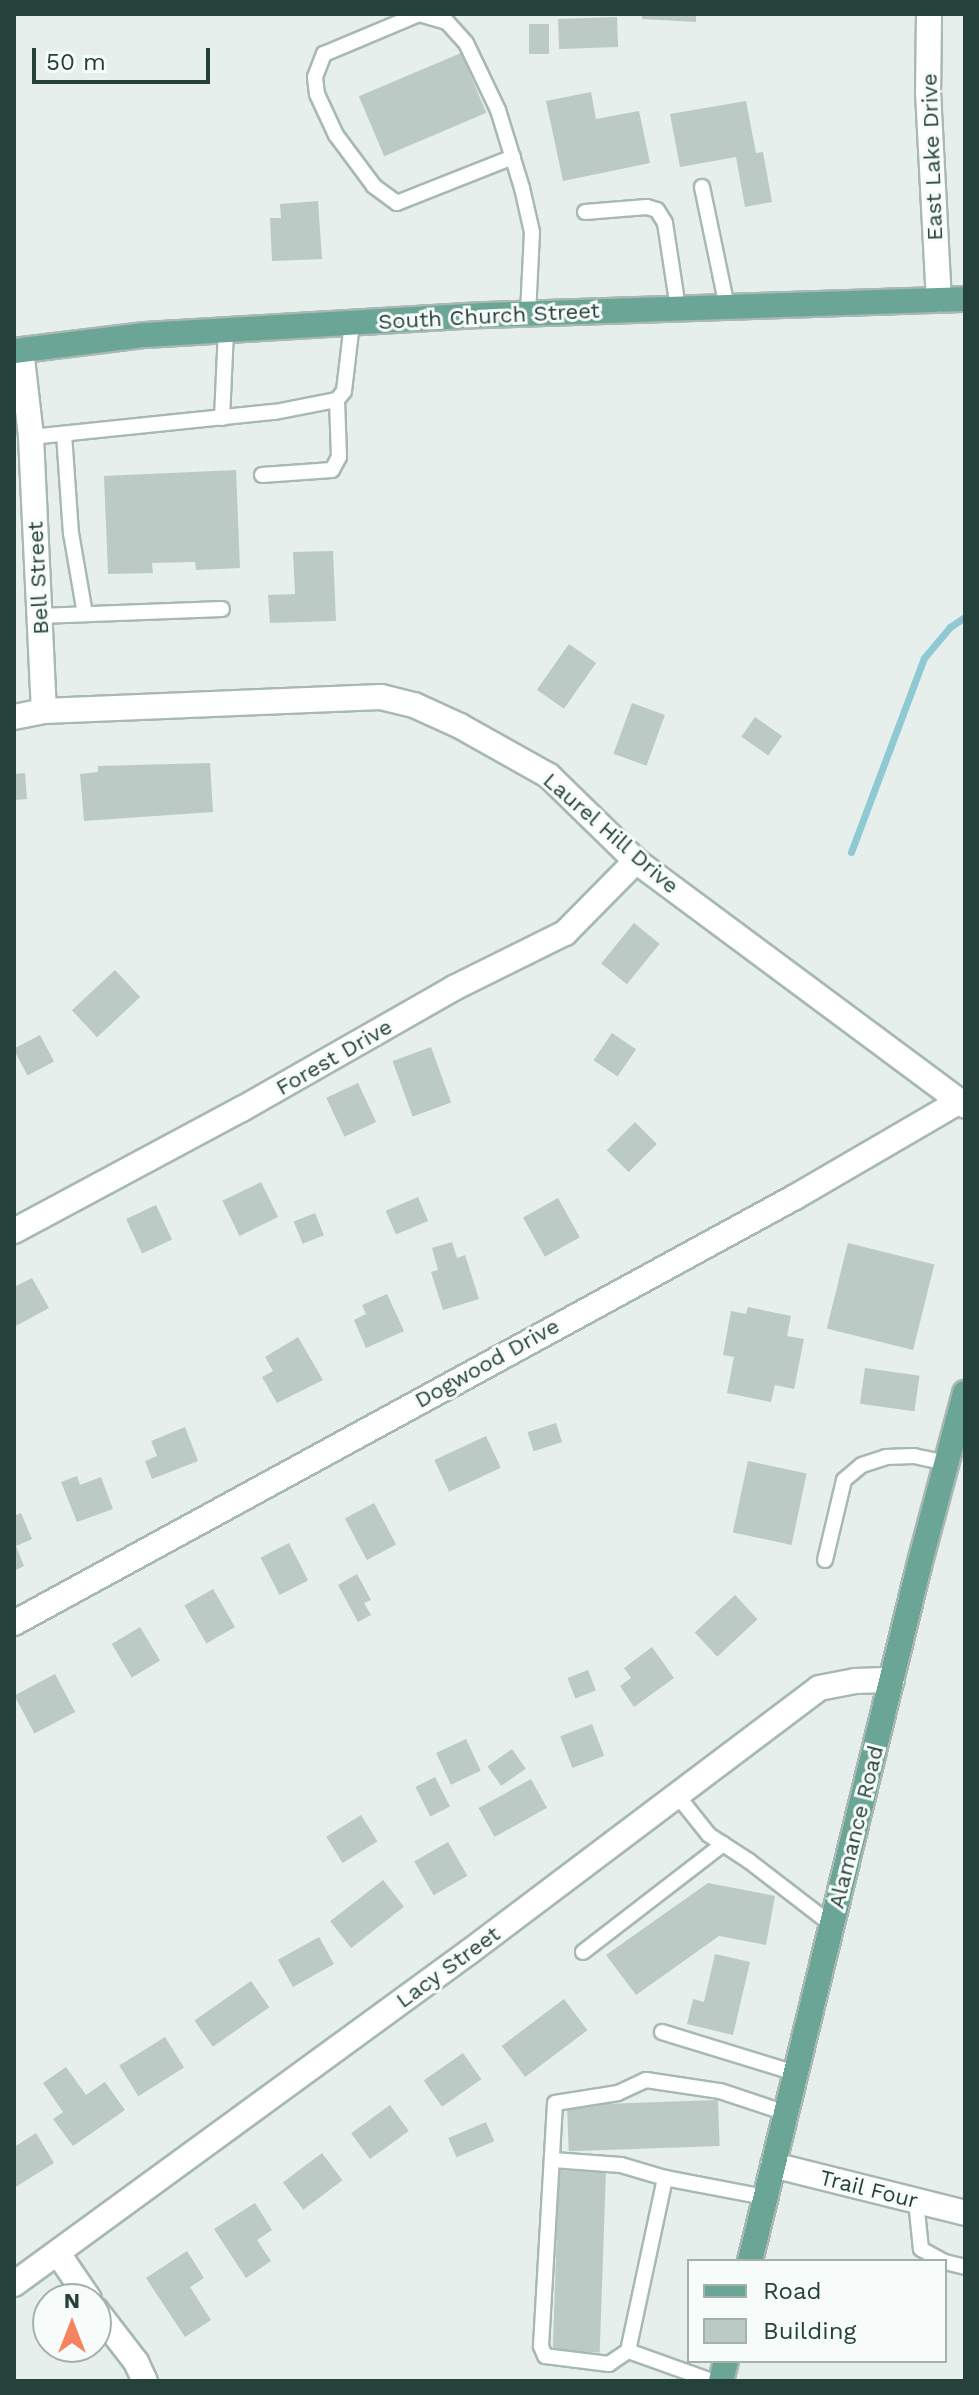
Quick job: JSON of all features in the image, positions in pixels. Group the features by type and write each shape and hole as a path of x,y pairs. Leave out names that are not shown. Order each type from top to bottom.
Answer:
{"main road":[{"name":"South Church Street","path":"18,350 145,335 528,313 965,299"},
{"name":"Alamance Road","path":"750,2259 965,1393"}],"street":[{"name":"East Lake Drive","path":"929,14 928,107 939,300"},
{"name":"Bell Street","path":"18,350 31,437 44,711"},
{"name":"Laurel Hill Drive","path":"14,717 44,711 381,697 460,726 549,776 636,861 866,1029 962,1104"},
{"name":"Forest Drive","path":"14,1231 242,1109 454,988 565,933 636,861"},
{"name":"Dogwood Drive","path":"14,1623 962,1104"},
{"name":"Lacy Street","path":"14,2284 59,2255 677,1795 766,1724 819,1688 855,1681 892,1680"},
{"name":"Trail Four","path":"773,2165 965,2213"},
{"path":"59,2255 78,2283"},
{"path":"112,2331 136,2362 145,2381"}],"lane":[{"path":"513,157 397,203 374,186 336,135 317,94 315,77 324,54 419,14 447,22 466,43 498,110 513,157 532,232 528,313"},
{"path":"702,187 727,307"},
{"path":"585,212 647,207 657,210 665,223 678,308"},
{"path":"262,475 332,470 339,457 337,400 344,391 352,323"},
{"path":"222,418 226,331"},
{"path":"31,437 222,418 337,400"},
{"path":"64,434 71,533 85,614"},
{"path":"40,616 222,609"},
{"path":"825,1560 844,1480 862,1465 886,1457 914,1456 946,1463"},
{"path":"677,1795 709,1835 832,1925"},
{"path":"583,1952 723,1844"},
{"path":"662,2032 795,2073"},
{"path":"665,2178 628,2351 609,2364 545,2356 541,2346 555,2103 618,2093 646,2080 720,2091 786,2113"},
{"path":"553,2160 621,2165 665,2178 765,2197"},
{"path":"916,2201 921,2249 939,2259"},
{"path":"628,2351 712,2381"}],"building":[{"path":"642,14 696,14 696,22 642,19"},
{"path":"617,17 618,47 559,49 558,19"},
{"path":"529,24 549,24 549,54 529,54"},
{"path":"461,53 486,113 384,156 359,96"},
{"path":"591,92 596,119 639,111 650,163 563,181 546,101"},
{"path":"746,101 756,153 763,152 772,202 745,207 736,157 680,167 670,114"},
{"path":"318,201 322,259 272,261 270,218 281,218 280,204"},
{"path":"236,470 240,568 196,570 195,562 152,563 153,573 108,574 104,476"},
{"path":"333,551 336,621 270,623 268,595 295,594 293,552"},
{"path":"569,644 596,663 564,709 537,690"},
{"path":"632,703 665,715 646,766 614,754"},
{"path":"755,717 782,736 768,756 741,737"},
{"path":"210,763 213,812 84,821 80,774 98,772 98,766"},
{"path":"25,773 27,799 14,800 14,774"},
{"path":"634,923 660,944 627,984 601,963"},
{"path":"115,970 140,997 97,1037 72,1010"},
{"path":"612,1033 636,1049 618,1077 594,1060"},
{"path":"40,1035 54,1061 28,1076 14,1049"},
{"path":"431,1047 451,1102 413,1116 392,1061"},
{"path":"358,1083 376,1122 344,1137 326,1098"},
{"path":"635,1122 657,1144 629,1172 607,1150"},
{"path":"261,1182 278,1217 239,1236 222,1201"},
{"path":"418,1197 428,1221 396,1235 386,1211"},
{"path":"558,1198 580,1237 545,1257 523,1217"},
{"path":"156,1205 172,1239 142,1253 126,1219"},
{"path":"315,1213 324,1235 303,1244 294,1222"},
{"path":"452,1242 457,1258 465,1255 479,1299 443,1310 431,1272 438,1270 432,1248"},
{"path":"848,1243 934,1265 913,1350 827,1328"},
{"path":"32,1278 49,1308 14,1327 14,1287"},
{"path":"387,1294 404,1331 366,1348 354,1320 366,1314 362,1305"},
{"path":"748,1307 791,1316 787,1336 804,1339 794,1389 775,1385 771,1402 727,1393 734,1357 723,1355 731,1311 746,1314"},
{"path":"298,1337 323,1380 277,1403 262,1377 273,1371 265,1357"},
{"path":"865,1368 919,1376 914,1411 860,1404"},
{"path":"556,1423 562,1442 534,1451 527,1432"},
{"path":"185,1427 198,1461 152,1479 145,1461 157,1456 151,1441"},
{"path":"486,1436 501,1468 449,1492 434,1460"},
{"path":"748,1461 807,1473 792,1545 733,1532"},
{"path":"77,1476 80,1485 101,1477 113,1509 77,1522 61,1482"},
{"path":"374,1503 396,1544 367,1560 345,1518"},
{"path":"21,1513 32,1539 16,1546 24,1566 14,1571 14,1516"},
{"path":"289,1543 308,1580 280,1595 260,1558"},
{"path":"357,1574 371,1600 364,1603 371,1615 358,1622 338,1585"},
{"path":"213,1589 235,1627 206,1644 184,1606"},
{"path":"735,1595 758,1619 717,1657 695,1633"},
{"path":"140,1627 160,1660 132,1677 112,1644"},
{"path":"652,1647 674,1678 634,1707 620,1686 631,1678 624,1668"},
{"path":"588,1670 596,1691 575,1698 567,1678"},
{"path":"55,1674 75,1712 35,1734 14,1696"},
{"path":"592,1724 604,1756 572,1768 560,1736"},
{"path":"466,1739 481,1771 451,1785 436,1753"},
{"path":"512,1749 526,1769 501,1786 487,1766"},
{"path":"435,1777 450,1806 430,1816 415,1787"},
{"path":"531,1779 547,1808 495,1837 479,1808"},
{"path":"361,1815 377,1841 343,1863 326,1837"},
{"path":"448,1842 468,1876 434,1895 414,1862"},
{"path":"383,1880 404,1907 351,1948 330,1921"},
{"path":"708,1883 775,1896 766,1945 719,1936 636,1995 606,1955"},
{"path":"319,1937 334,1964 293,1987 278,1960"},
{"path":"715,1954 750,1962 733,2035 687,2024 693,1999 704,2002"},
{"path":"251,1981 269,2007 213,2047 194,2021"},
{"path":"564,1999 587,2030 525,2077 502,2046"},
{"path":"165,2037 184,2068 138,2096 119,2066"},
{"path":"463,2053 481,2079 442,2107 424,2081"},
{"path":"66,2067 86,2095 105,2082 125,2110 73,2146 53,2119 63,2112 43,2083"},
{"path":"718,2100 720,2146 569,2151 567,2105"},
{"path":"390,2105 409,2131 370,2159 351,2133"},
{"path":"486,2122 494,2141 456,2157 448,2138"},
{"path":"36,2133 54,2163 14,2188 14,2147"},
{"path":"322,2153 342,2180 303,2210 283,2182"},
{"path":"559,2170 606,2172 600,2353 553,2351"},
{"path":"255,2203 272,2230 257,2240 271,2261 246,2278 214,2229"},
{"path":"187,2251 204,2278 190,2287 211,2320 185,2337 146,2278"}],"waterway":[{"path":"851,852 924,658 950,627 965,617"}]}
